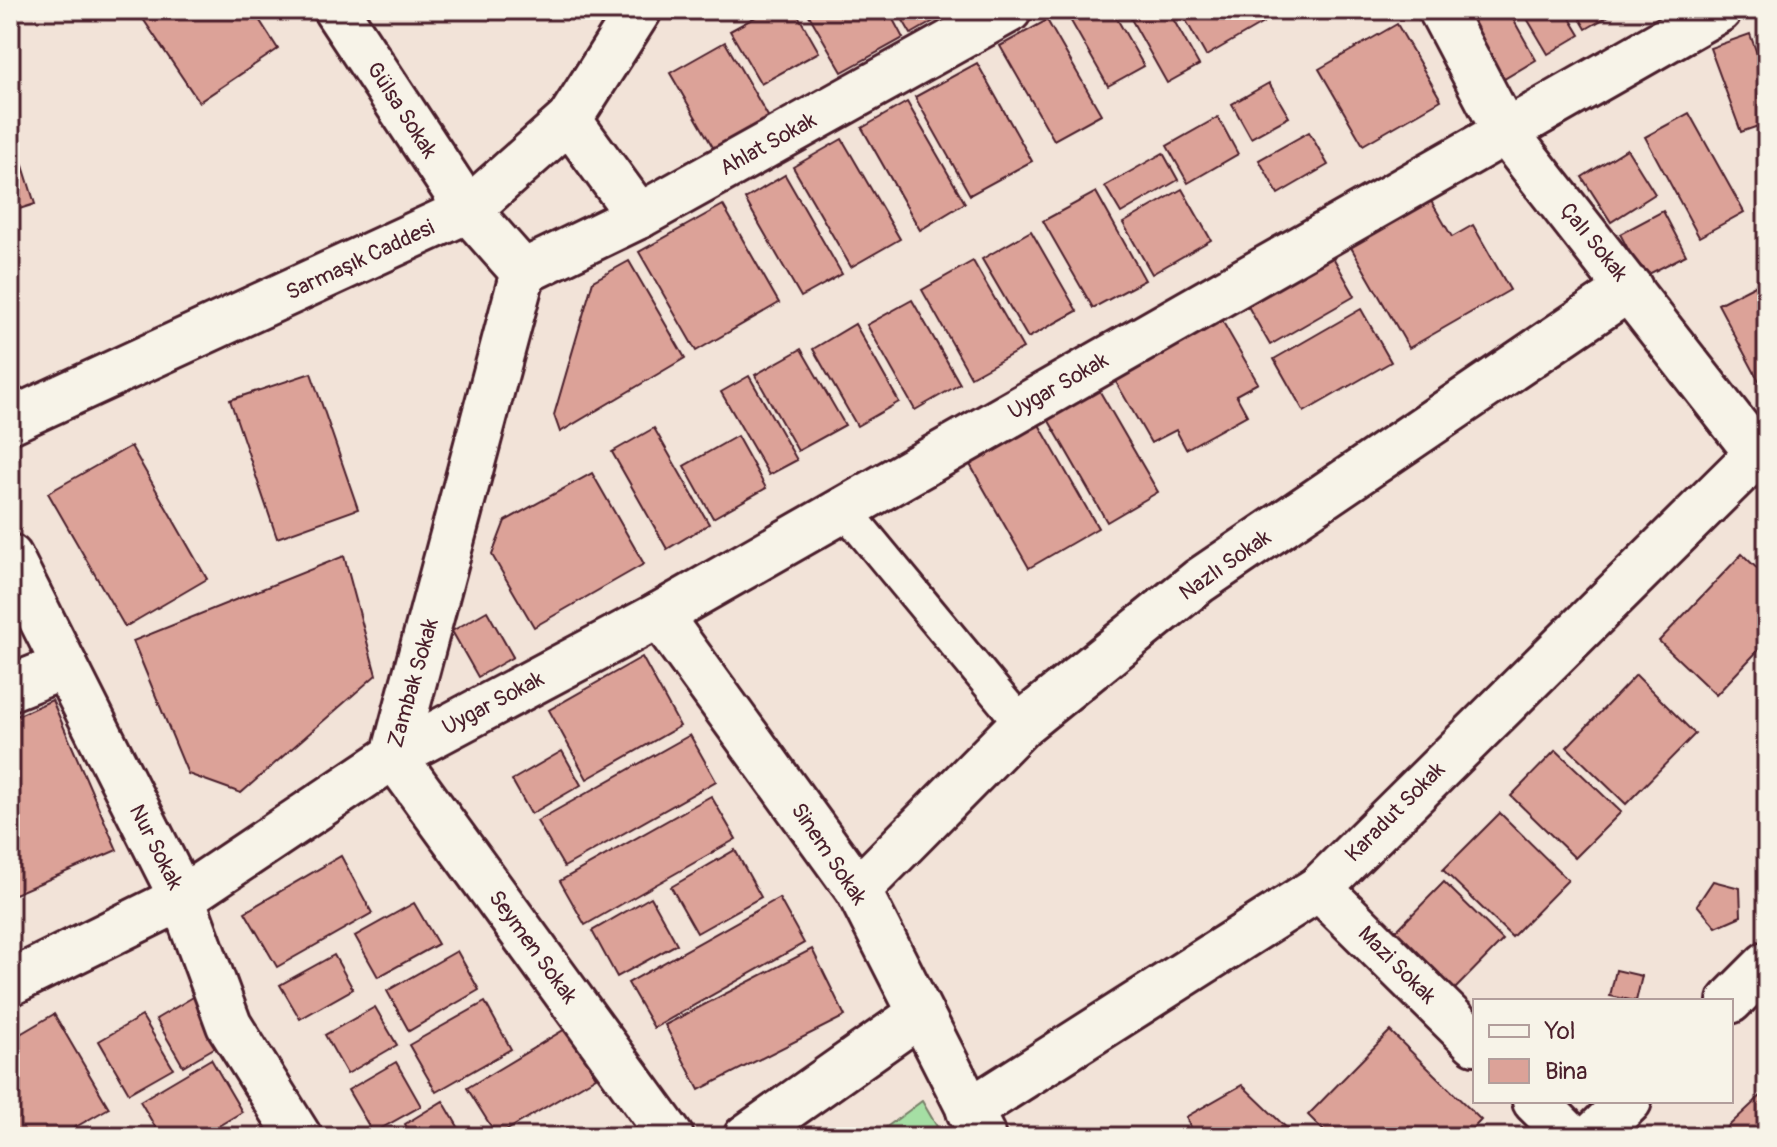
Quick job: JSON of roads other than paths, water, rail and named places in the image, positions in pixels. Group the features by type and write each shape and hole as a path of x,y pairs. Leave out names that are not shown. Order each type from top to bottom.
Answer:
{"street":[{"name":"Gülsa Sokak","path":"336,10 468,210 523,272"},
{"name":"Sarmaşık Caddesi","path":"10,421 468,210 569,120 639,10"},
{"name":"Ahlat Sokak","path":"523,272 639,216 1009,10"},
{"name":"Çalı Sokak","path":"1441,10 1504,130 1763,452"},
{"name":"Uygar Sokak","path":"394,756 659,615 1719,10"},
{"path":"569,120 639,216"},
{"name":"Zambak Sokak","path":"10,983 182,898 394,756 523,272"},
{"name":"Nazlı Sokak","path":"858,890 1022,724 1199,581 1630,288"},
{"name":"Karadut Sokak","path":"976,1124 1319,888 1763,452"},
{"name":"Nur Sokak","path":"10,557 182,898 229,1025 299,1137"},
{"name":"Sinem Sokak","path":"659,615 858,890 976,1124"},
{"path":"10,688 65,666"},
{"name":"Seymen Sokak","path":"394,756 671,1137"},
{"name":"Mazi Sokak","path":"1319,888 1473,1040"},
{"path":"1732,999 1767,964"},
{"path":"746,1137 920,1014"},
{"path":"1537,1103 1571,1137"},
{"path":"1592,1137 1627,1103"}],"lane":[{"path":"844,509 1022,724"}]}
